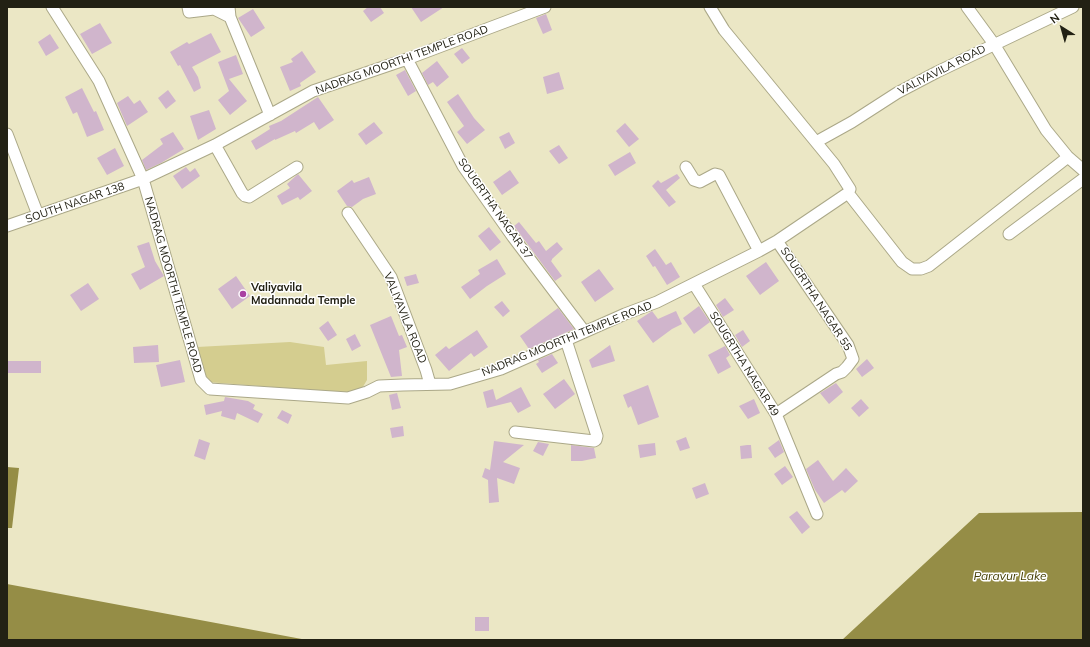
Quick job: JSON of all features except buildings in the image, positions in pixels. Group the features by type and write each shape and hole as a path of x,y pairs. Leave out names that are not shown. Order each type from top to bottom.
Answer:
{"street":[{"path":"52,7 99,80 143,179"},
{"path":"188,7 189,12 214,10 229,12 270,115"},
{"name":"NADRAG MOORTHI TEMPLE ROAD","path":"545,7 407,59 313,91 215,145 143,179 201,380 210,389 348,398 367,392 379,386 403,384 450,384 501,369 584,331 657,302 694,284 777,241 848,193"},
{"path":"710,7 724,30 834,164 850,189 848,193 902,262 912,269 921,269 929,266 1068,157"},
{"path":"967,7 994,44 1046,130 1068,157 1083,170"},
{"name":"VALIYAVILA ROAD","path":"816,142 852,122 897,93 994,44 1073,7"},
{"name":"SOUGRTHA NAGAR 37","path":"407,59 463,166 513,237 584,331"},
{"path":"7,134 38,215"},
{"path":"215,145 245,196 249,196 297,167"},
{"path":"686,167 694,180 700,182 715,174 719,175 759,251"},
{"name":"SOUTH NAGAR 138","path":"7,226 143,179"},
{"path":"1009,234 1083,179"},
{"name":"VALIYAVILA ROAD","path":"348,213 390,277 430,384"},
{"name":"SOUGRTHA NAGAR 55","path":"776,414 836,374 842,372 853,359 848,345 777,241"},
{"name":"SOUGRTHA NAGAR 49","path":"694,284 776,414 817,514"},
{"path":"515,432 596,440 597,436 566,340"}],"shaded area":[{"path":"290,342 324,347 326,365 367,361 367,380 361,390 350,393 208,382 197,347"}],"water":[{"path":"7,467 19,468 12,528 7,528"},
{"name":"Paravur Lake","path":"1083,512 1083,640 842,640 979,513"},
{"path":"7,584 307,640 7,640"}],"place":[{"name":"Valiyavila Madannada Temple","path":"243,294"}]}
